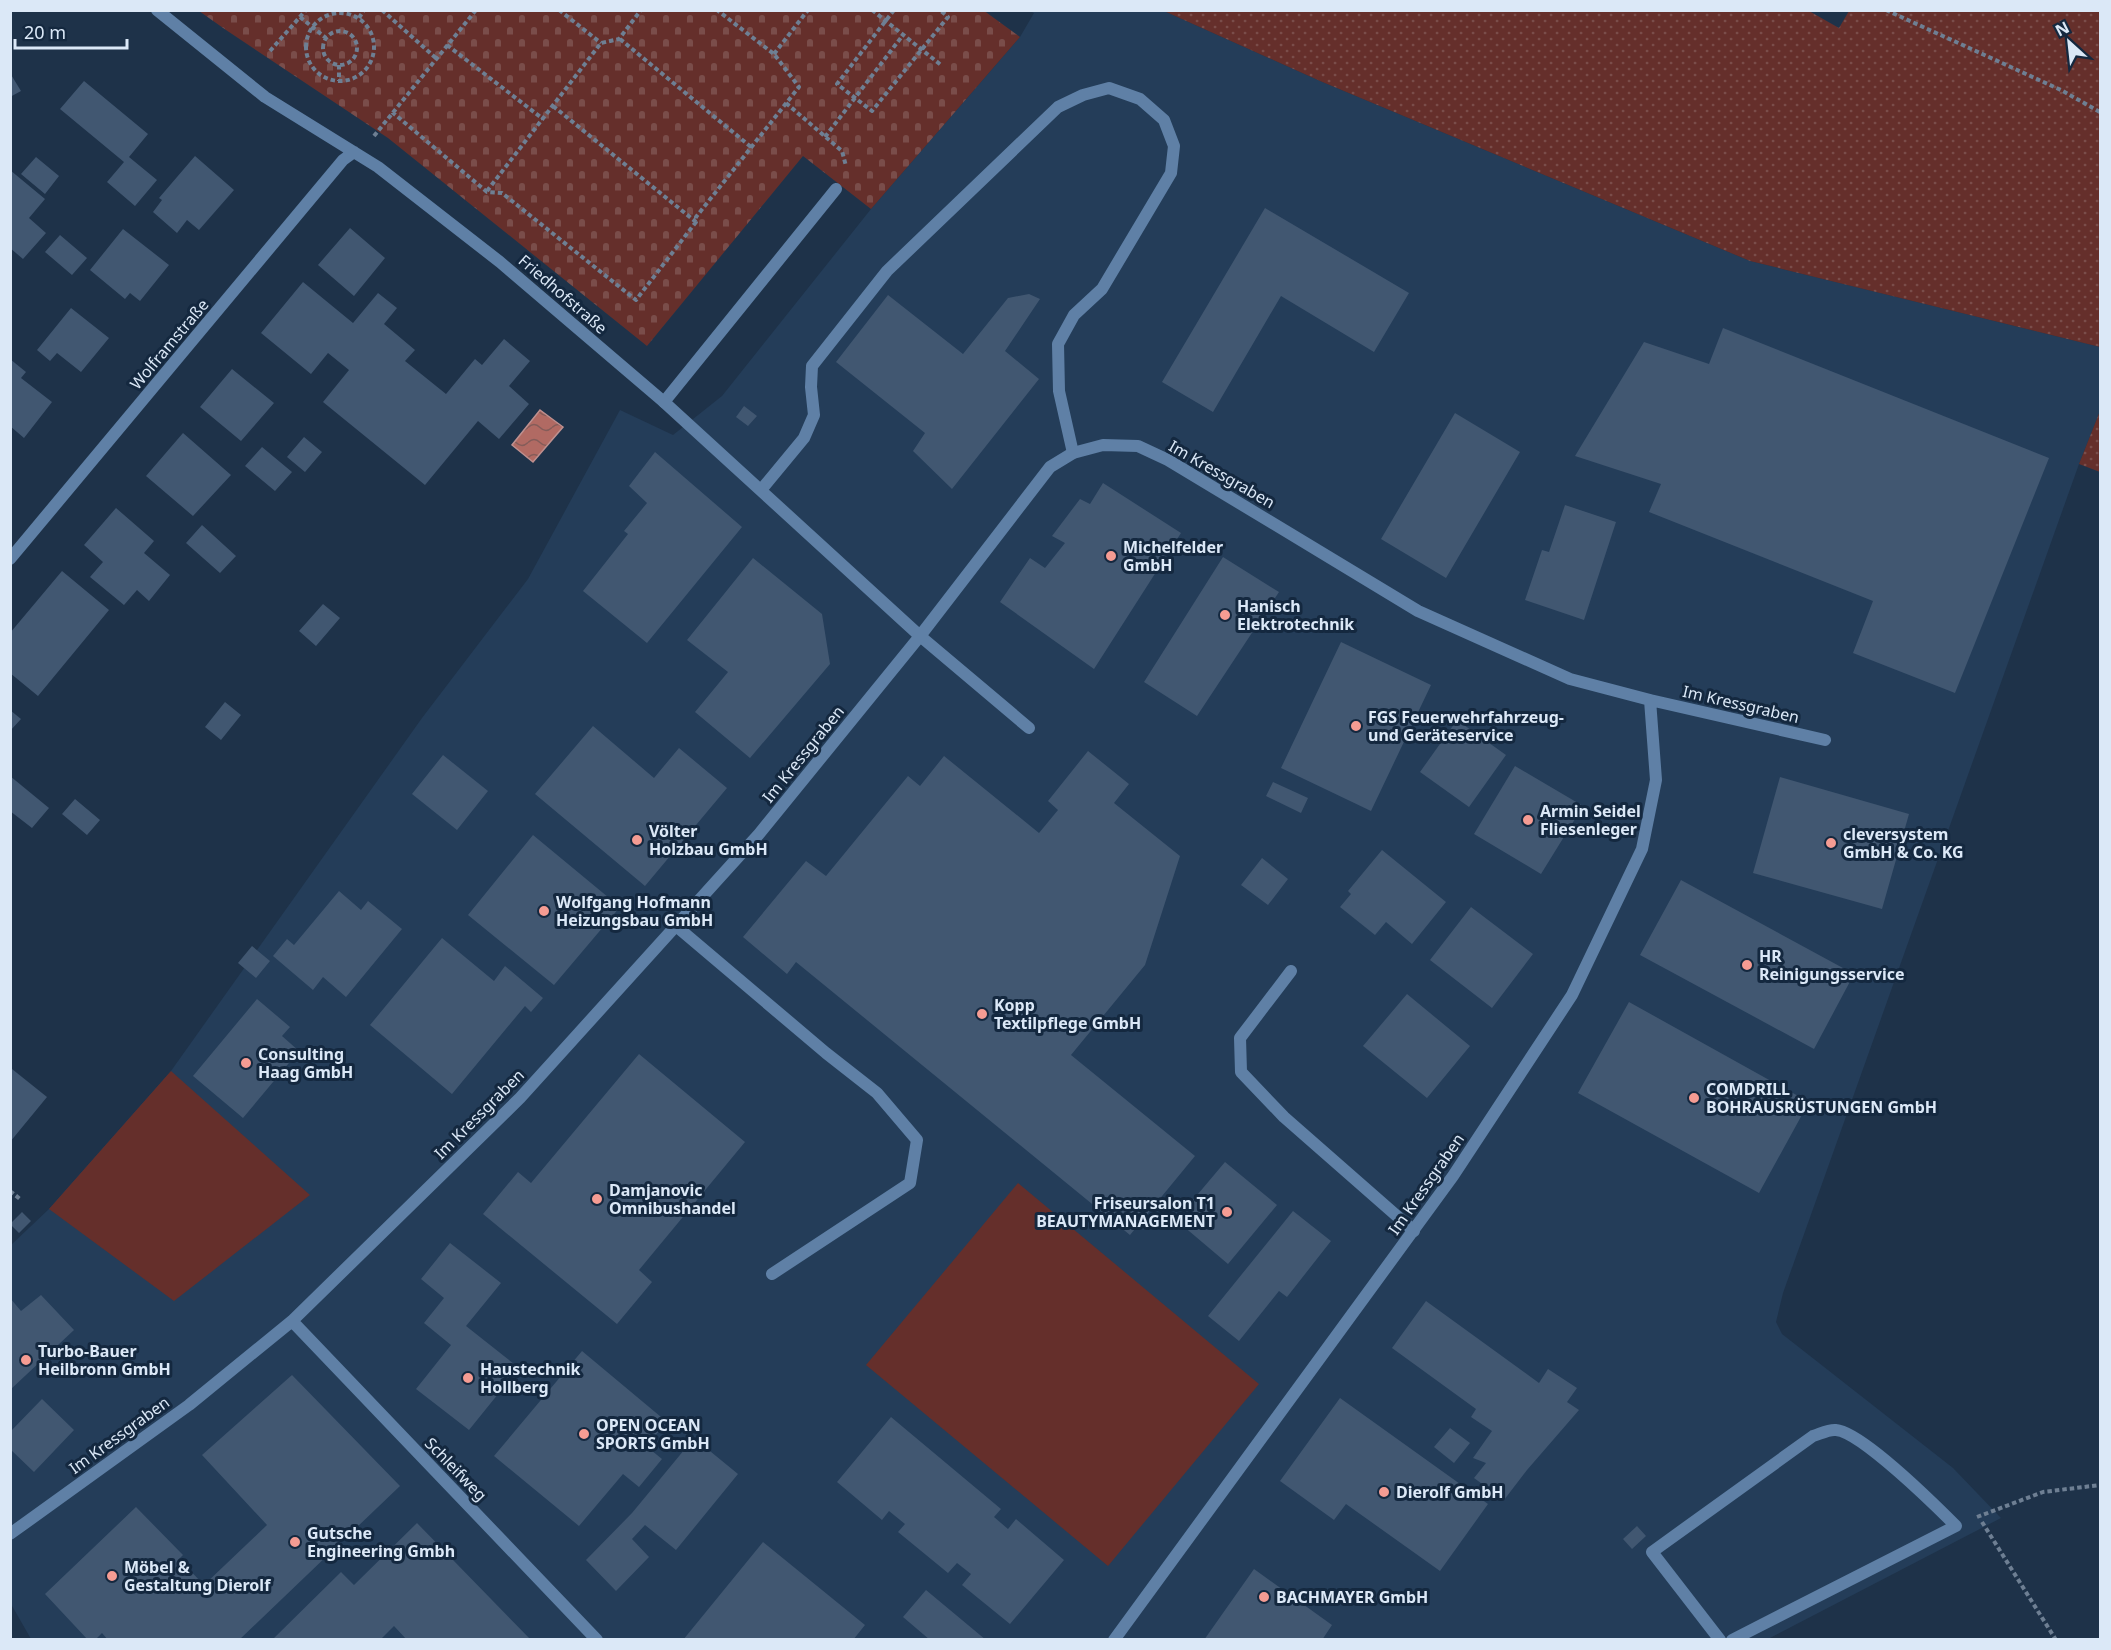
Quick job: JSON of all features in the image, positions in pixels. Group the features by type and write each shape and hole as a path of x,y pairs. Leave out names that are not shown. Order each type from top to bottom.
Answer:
{"street":[{"name":"Friedhofstraße","path":"157,10 266,98 378,167 500,262 664,402 920,636 1029,728"},
{"path":"761,490 804,438 814,415 811,387 812,366 887,271 1058,107 1083,94 1109,88 1140,99 1164,120 1174,146 1171,173 1102,289 1074,315 1058,344 1059,392 1072,453"},
{"name":"Wolframstraße","path":"10,559 343,160 357,154"},
{"path":"664,402 836,189"},
{"name":"Im Kressgraben","path":"10,1533 189,1405 292,1321 520,1098 759,834 920,636 1050,467 1072,453 1103,445 1138,446 1168,460 1418,611 1570,679 1650,700 1825,740"},
{"name":"Im Kressgraben","path":"1114,1640 1454,1176 1572,995 1642,849 1656,780 1650,700"},
{"path":"676,926 826,1053 878,1093 917,1140 910,1182 772,1274"},
{"path":"1291,971 1239,1038 1241,1072 1284,1117 1414,1231"},
{"name":"Schleifweg","path":"292,1321 597,1640"},
{"path":"1720,1640 1652,1552 1814,1436 1834,1429 1850,1434 1918,1489 1956,1526 1732,1640"}],"path":[{"path":"270,51 306,10"},
{"path":"359,18 364,10"},
{"path":"382,10 437,59"},
{"path":"357,154 476,10"},
{"path":"559,10 601,43"},
{"path":"487,192 601,43 619,39 641,10"},
{"path":"393,112 487,192 502,193 636,300 696,222 696,217 799,87 774,54 717,10"},
{"path":"774,54 808,10"},
{"path":"872,10 941,65"},
{"path":"894,10 837,84 872,111 948,17 940,10"},
{"path":"1886,10 2061,90 2100,112"},
{"path":"338,12 359,18 367,26 372,35 373,57 360,75 339,81 328,79 319,73 307,54 306,42 313,27 327,15 338,12"},
{"path":"300,17 326,38"},
{"path":"341,31 351,36 357,51 355,56 347,64 331,63 323,54 323,43 326,38 330,34 341,31"},
{"path":"825,136 903,35"},
{"path":"619,39 751,147"},
{"path":"447,45 543,120"},
{"path":"339,65 339,81"},
{"path":"786,104 842,151 847,173 836,189"},
{"path":"553,106 696,222"},
{"path":"10,1191 20,1199"},
{"path":"1956,1526 2043,1492 2100,1485"},
{"path":"1978,1517 2056,1640"}],"shaded area":[{"path":"1030,11 1164,11 1320,81 1750,261 2100,347 2100,411 2079,464 1783,1293 1776,1322 1782,1334 1953,1468 2001,1518 1768,1639 31,1639 11,1604 10,1246 49,1209 171,1071 422,718 528,579 620,410 673,435 722,396 871,209 1020,37 1034,13"}],"green space":[{"path":"983,10 1020,37 871,209 803,156 647,346 388,138 199,11"},
{"path":"1164,11 1809,11 1839,28 1849,11 2100,11 2100,347 1750,261 1320,81"},
{"path":"2100,411 2100,472 2079,464"},
{"path":"171,1071 310,1195 174,1301 49,1209"},
{"path":"1018,1183 1259,1384 1108,1566 866,1365"}],"water":[{"path":"540,410 563,427 533,462 512,445"}],"building":[{"path":"10,73 21,91 10,97"},
{"path":"84,81 148,134 129,157 157,180 135,206 107,182 124,162 60,109"},
{"path":"195,156 234,190 199,230 187,220 177,233 153,212 162,200 159,198"},
{"path":"36,157 59,176 45,194 21,174"},
{"path":"10,170 45,199 29,218 46,233 23,259 10,248"},
{"path":"1265,208 1409,293 1374,352 1281,296 1213,412 1162,382"},
{"path":"350,228 385,258 354,296 318,265"},
{"path":"123,229 169,265 140,301 130,293 125,299 90,270"},
{"path":"60,235 87,258 72,275 45,252"},
{"path":"303,282 353,323 378,293 397,308 384,324 415,350 405,361 446,394 475,359 482,365 504,339 530,361 509,386 529,404 499,439 478,421 425,485 323,402 349,370 328,353 311,374 261,333"},
{"path":"1029,294 1040,299 1005,351 1039,379 952,489 913,451 925,433 836,362 888,295 963,354 1008,298"},
{"path":"71,308 109,338 81,372 57,353 50,361 37,350"},
{"path":"1723,328 2049,458 1955,693 1853,653 1873,601 1649,512 1661,484 1575,456 1644,342 1709,364"},
{"path":"10,359 26,372 21,378 52,402 24,438 10,426"},
{"path":"232,369 274,403 241,441 200,407"},
{"path":"744,406 757,416 748,426 736,417"},
{"path":"1455,413 1520,452 1446,578 1381,539"},
{"path":"183,433 231,475 193,516 146,476"},
{"path":"304,437 322,452 305,472 287,457"},
{"path":"262,447 292,472 275,491 245,466"},
{"path":"655,452 742,527 647,643 583,591 628,534 624,531 647,503 629,486"},
{"name":"Michelfelder GmbH","path":"1103,483 1181,533 1094,669 1000,602 1030,558 1045,568 1065,543 1052,536 1080,499 1090,504"},
{"path":"1565,505 1616,522 1584,620 1525,600 1542,550 1549,552"},
{"path":"116,508 154,541 144,553 170,575 149,601 137,590 124,605 90,577 103,562 84,545"},
{"path":"202,525 236,556 220,573 186,543"},
{"name":"Hanisch Elektrotechnik","path":"1223,557 1279,592 1197,716 1144,682"},
{"path":"753,558 822,614 830,664 750,758 695,712 728,672 687,640"},
{"path":"62,571 109,610 38,696 10,673 10,633"},
{"path":"323,604 340,618 316,646 299,631"},
{"name":"FGS Feuerwehrfahrzeug- und Geräteservice","path":"1341,642 1431,685 1371,811 1281,768"},
{"path":"225,702 241,715 221,740 205,727"},
{"path":"10,710 21,719 10,731"},
{"path":"1457,720 1506,755 1469,807 1420,772"},
{"name":"Völter Holzbau GmbH","path":"593,726 654,778 679,748 727,788 645,886 535,794"},
{"name":"Kopp Textilpflege GmbH","path":"1088,751 1129,784 1114,803 1180,856 1145,965 1071,1055 1195,1156 1130,1235 796,962 787,974 743,937 806,861 826,876 908,776 920,786 944,756 1039,833 1058,810 1048,801"},
{"path":"443,755 488,791 457,830 412,794"},
{"name":"Armin Seidel Fliesenleger","path":"1515,766 1583,806 1541,874 1474,834"},
{"path":"10,776 49,808 32,828 10,811"},
{"name":"cleversystem GmbH & Co. KG","path":"1780,777 1909,814 1882,909 1753,873"},
{"path":"1273,782 1308,798 1301,813 1266,796"},
{"path":"75,799 100,820 87,835 62,814"},
{"name":"Wolfgang Hofmann Heizungsbau GmbH","path":"533,835 620,907 554,985 468,915"},
{"path":"1382,850 1446,902 1412,944 1386,922 1375,935 1340,907 1351,894 1348,891"},
{"path":"1262,858 1288,879 1268,905 1241,885"},
{"name":"HR Reinigungsservice","path":"1681,880 1854,974 1814,1049 1640,955"},
{"path":"339,891 361,910 368,901 402,929 346,997 323,977 313,990 273,956 287,939 294,945"},
{"path":"1471,907 1533,954 1492,1008 1430,960"},
{"path":"442,938 494,981 505,966 543,998 531,1012 525,1006 452,1094 370,1025"},
{"path":"252,946 270,961 256,978 238,963"},
{"path":"1407,994 1470,1046 1427,1098 1363,1046"},
{"name":"Consulting Haag GmbH","path":"257,999 290,1027 282,1036 299,1051 243,1118 193,1076"},
{"name":"COMDRILL BOHRAUSRÜSTUNGEN GmbH","path":"1629,1002 1809,1102 1759,1193 1578,1093"},
{"name":"Damjanovic Omnibushandel","path":"639,1054 745,1142 639,1270 652,1282 617,1324 483,1214 518,1172 531,1183"},
{"path":"12,1069 47,1097 10,1142 10,1071"},
{"name":"Friseursalon T1 BEAUTYMANAGEMENT","path":"1225,1162 1277,1205 1228,1264 1176,1220"},
{"path":"1293,1211 1331,1241 1287,1297 1279,1291 1239,1341 1208,1316"},
{"path":"22,1212 31,1221 19,1233 10,1224"},
{"path":"450,1243 501,1283 466,1326 519,1368 469,1430 416,1389 451,1345 424,1323 444,1298 421,1279"},
{"name":"Turbo-Bauer Heilbronn GmbH","path":"41,1295 74,1330 10,1390 10,1298 21,1311"},
{"path":"1426,1301 1539,1383 1548,1369 1577,1388 1567,1402 1579,1410 1504,1500 1474,1478 1486,1463 1473,1458 1492,1431 1471,1417 1476,1409 1392,1348"},
{"name":"OPEN OCEAN SPORTS GmbH","path":"582,1351 667,1422 646,1446 662,1459 639,1487 623,1474 579,1526 494,1456"},
{"path":"292,1375 400,1486 239,1640 108,1640 102,1633 95,1640 88,1640 45,1594 136,1507 183,1555 179,1559 204,1585 267,1525 202,1455"},
{"name":"Dierolf GmbH","path":"1340,1398 1488,1504 1440,1571 1346,1504 1334,1520 1280,1481"},
{"path":"42,1399 74,1430 34,1472 10,1449 10,1432"},
{"path":"891,1417 1001,1509 994,1517 1008,1529 1016,1519 1064,1560 1010,1624 962,1585 971,1574 957,1563 948,1573 898,1532 905,1524 889,1511 882,1520 837,1482"},
{"path":"1450,1428 1470,1443 1454,1463 1434,1447"},
{"path":"694,1438 738,1474 676,1550 645,1525 632,1539 649,1557 616,1591 586,1560 632,1513"},
{"path":"417,1523 531,1640 407,1640 394,1626 380,1640 272,1640 341,1572 354,1585"},
{"path":"1637,1526 1646,1536 1632,1549 1623,1539"},
{"path":"763,1542 865,1625 853,1640 683,1640"},
{"name":"BACHMAYER GmbH","path":"1254,1569 1332,1625 1322,1640 1204,1640"},
{"path":"926,1590 986,1640 930,1640 903,1617"}],"place":[{"name":"Michelfelder GmbH","path":"1111,556"},
{"name":"Hanisch Elektrotechnik","path":"1225,615"},
{"name":"FGS Feuerwehrfahrzeug- und Geräteservice","path":"1356,726"},
{"name":"Armin Seidel Fliesenleger","path":"1528,820"},
{"name":"Völter Holzbau GmbH","path":"637,840"},
{"name":"cleversystem GmbH & Co. KG","path":"1831,843"},
{"name":"Wolfgang Hofmann Heizungsbau GmbH","path":"544,911"},
{"name":"HR Reinigungsservice","path":"1747,965"},
{"name":"Kopp Textilpflege GmbH","path":"982,1014"},
{"name":"Consulting Haag GmbH","path":"246,1063"},
{"name":"COMDRILL BOHRAUSRÜSTUNGEN GmbH","path":"1694,1098"},
{"name":"Damjanovic Omnibushandel","path":"597,1199"},
{"name":"Friseursalon T1 BEAUTYMANAGEMENT","path":"1227,1212"},
{"name":"Turbo-Bauer Heilbronn GmbH","path":"26,1360"},
{"name":"Haustechnik Hollberg","path":"468,1378"},
{"name":"OPEN OCEAN SPORTS GmbH","path":"584,1434"},
{"name":"Dierolf GmbH","path":"1384,1492"},
{"name":"Gutsche Engineering Gmbh","path":"295,1542"},
{"name":"Möbel & Gestaltung Dierolf","path":"112,1576"},
{"name":"BACHMAYER GmbH","path":"1264,1597"}]}
